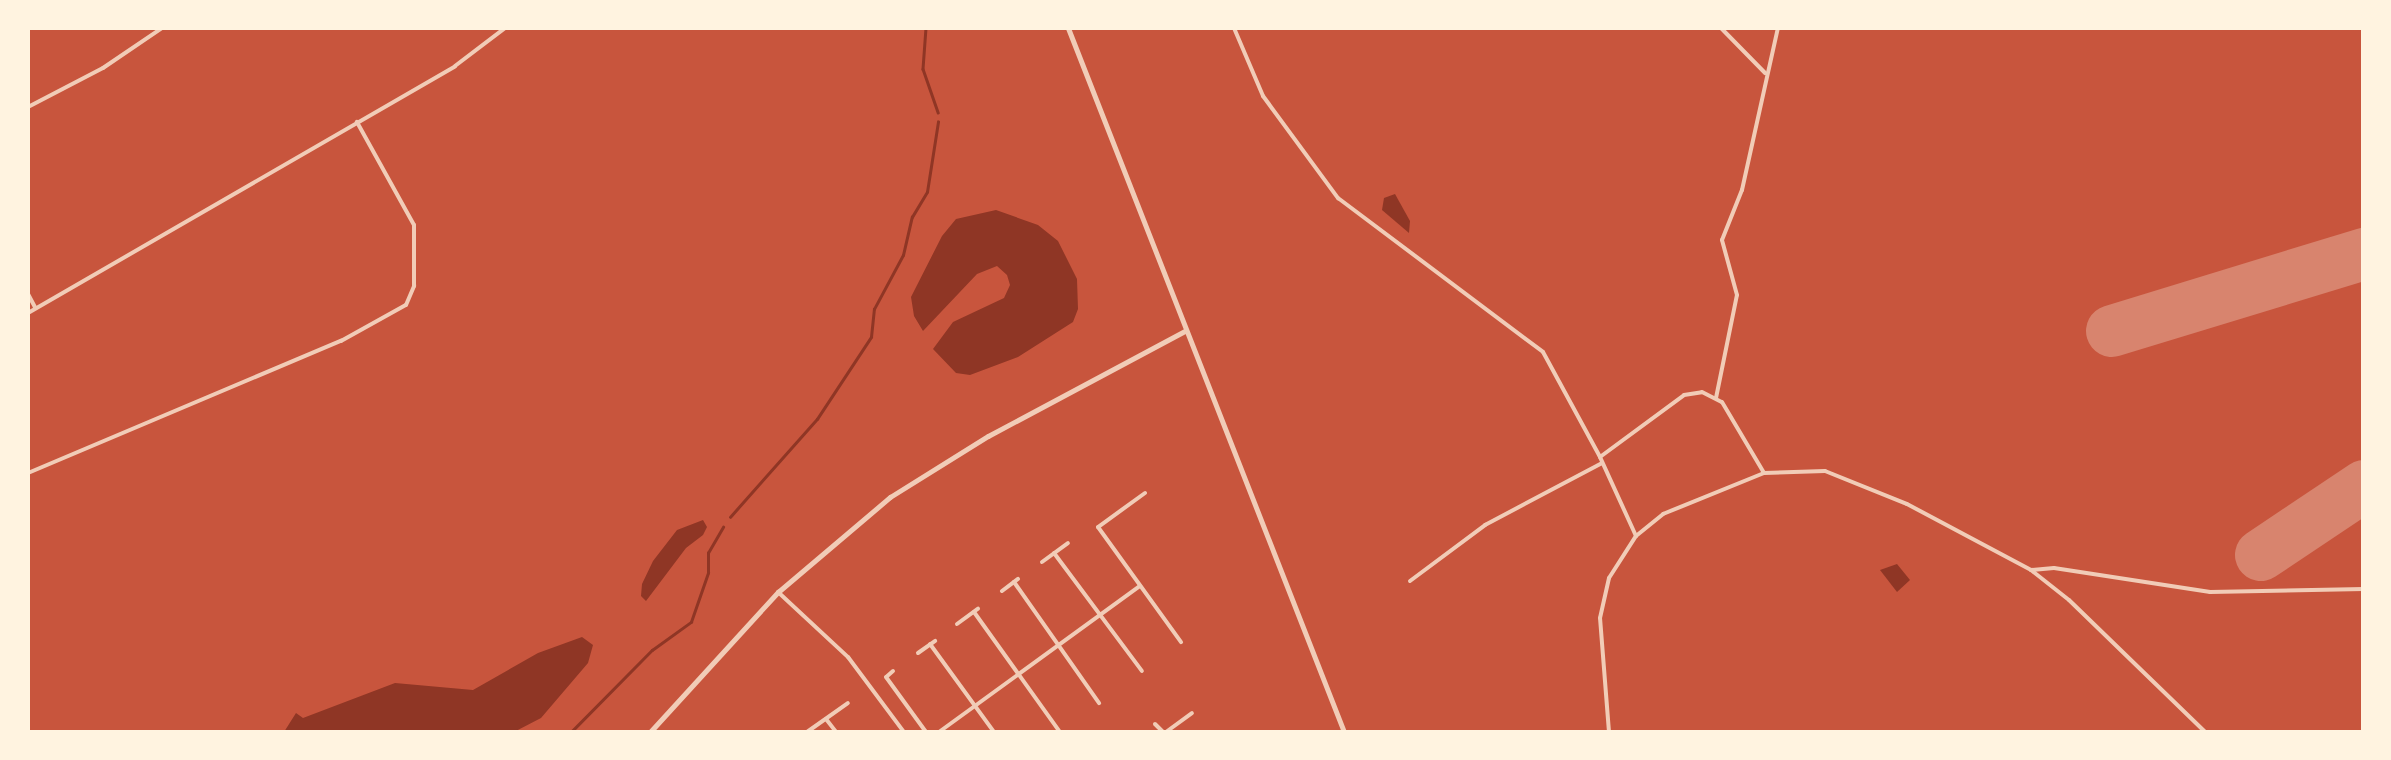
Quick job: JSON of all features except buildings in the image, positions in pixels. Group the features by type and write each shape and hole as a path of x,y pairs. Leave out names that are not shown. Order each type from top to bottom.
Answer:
{"street":[{"path":"28,108 103,68 162,28"},
{"path":"28,313 476,54 505,28"},
{"path":"1068,28 1344,732"},
{"path":"1234,28 1263,96 1338,198 1543,352 1601,460 1636,536"},
{"path":"1721,28 1765,73"},
{"path":"1716,398 1737,294 1722,240 1742,190 1778,28"},
{"path":"28,473 342,340 406,305 414,286 414,225 357,122"},
{"path":"28,294 36,308"},
{"path":"650,732 778,592 842,535 929,470 1185,331"},
{"path":"1410,580 1485,525 1515,513 1601,460 1694,391 1716,398 1729,410 1764,473"},
{"path":"1609,732 1600,618 1614,565 1636,536 1663,514 1764,473 1825,471 1907,504 2031,570 2070,600 2205,732"},
{"path":"1146,493 1098,527 1181,642"},
{"path":"1042,562 1068,543"},
{"path":"1054,553 1142,671"},
{"path":"2031,570 2054,568 2210,592 2364,589"},
{"path":"1002,591 1016,580 1099,703"},
{"path":"939,732 1140,586"},
{"path":"778,592 848,657 904,732"},
{"path":"957,624 976,610 1060,732"},
{"path":"918,653 932,642 994,732"},
{"path":"894,671 886,677 926,732"},
{"path":"807,732 848,703"},
{"path":"1155,724 1164,732 1192,713"},
{"path":"826,719 836,732"}],"shaded area":[{"path":"1395,194 1410,221 1409,233 1382,210 1384,198"},
{"path":"996,210 1038,225 1058,241 1077,279 1078,309 1073,322 1018,357 970,375 956,373 933,349 953,322 1004,298 1010,285 1007,275 997,266 977,274 923,331 914,316 911,297 942,236 956,219"},
{"path":"703,520 707,527 703,535 686,548 646,601 641,596 642,584 653,561 677,530"},
{"path":"1897,564 1910,580 1897,592 1880,570"},
{"path":"582,637 593,645 588,663 541,718 514,732 284,732 296,713 303,718 395,683 473,690 538,653"}],"waterway":[{"path":"926,28 923,69 938,112"},
{"path":"730,517 817,419 871,337 874,309 903,255 912,217 927,192 938,122"},
{"path":"571,732 652,650 691,622 708,573 708,553 723,527"}],"runway":[{"path":"2112,331 2364,254"},
{"path":"2261,555 2364,486"}]}
